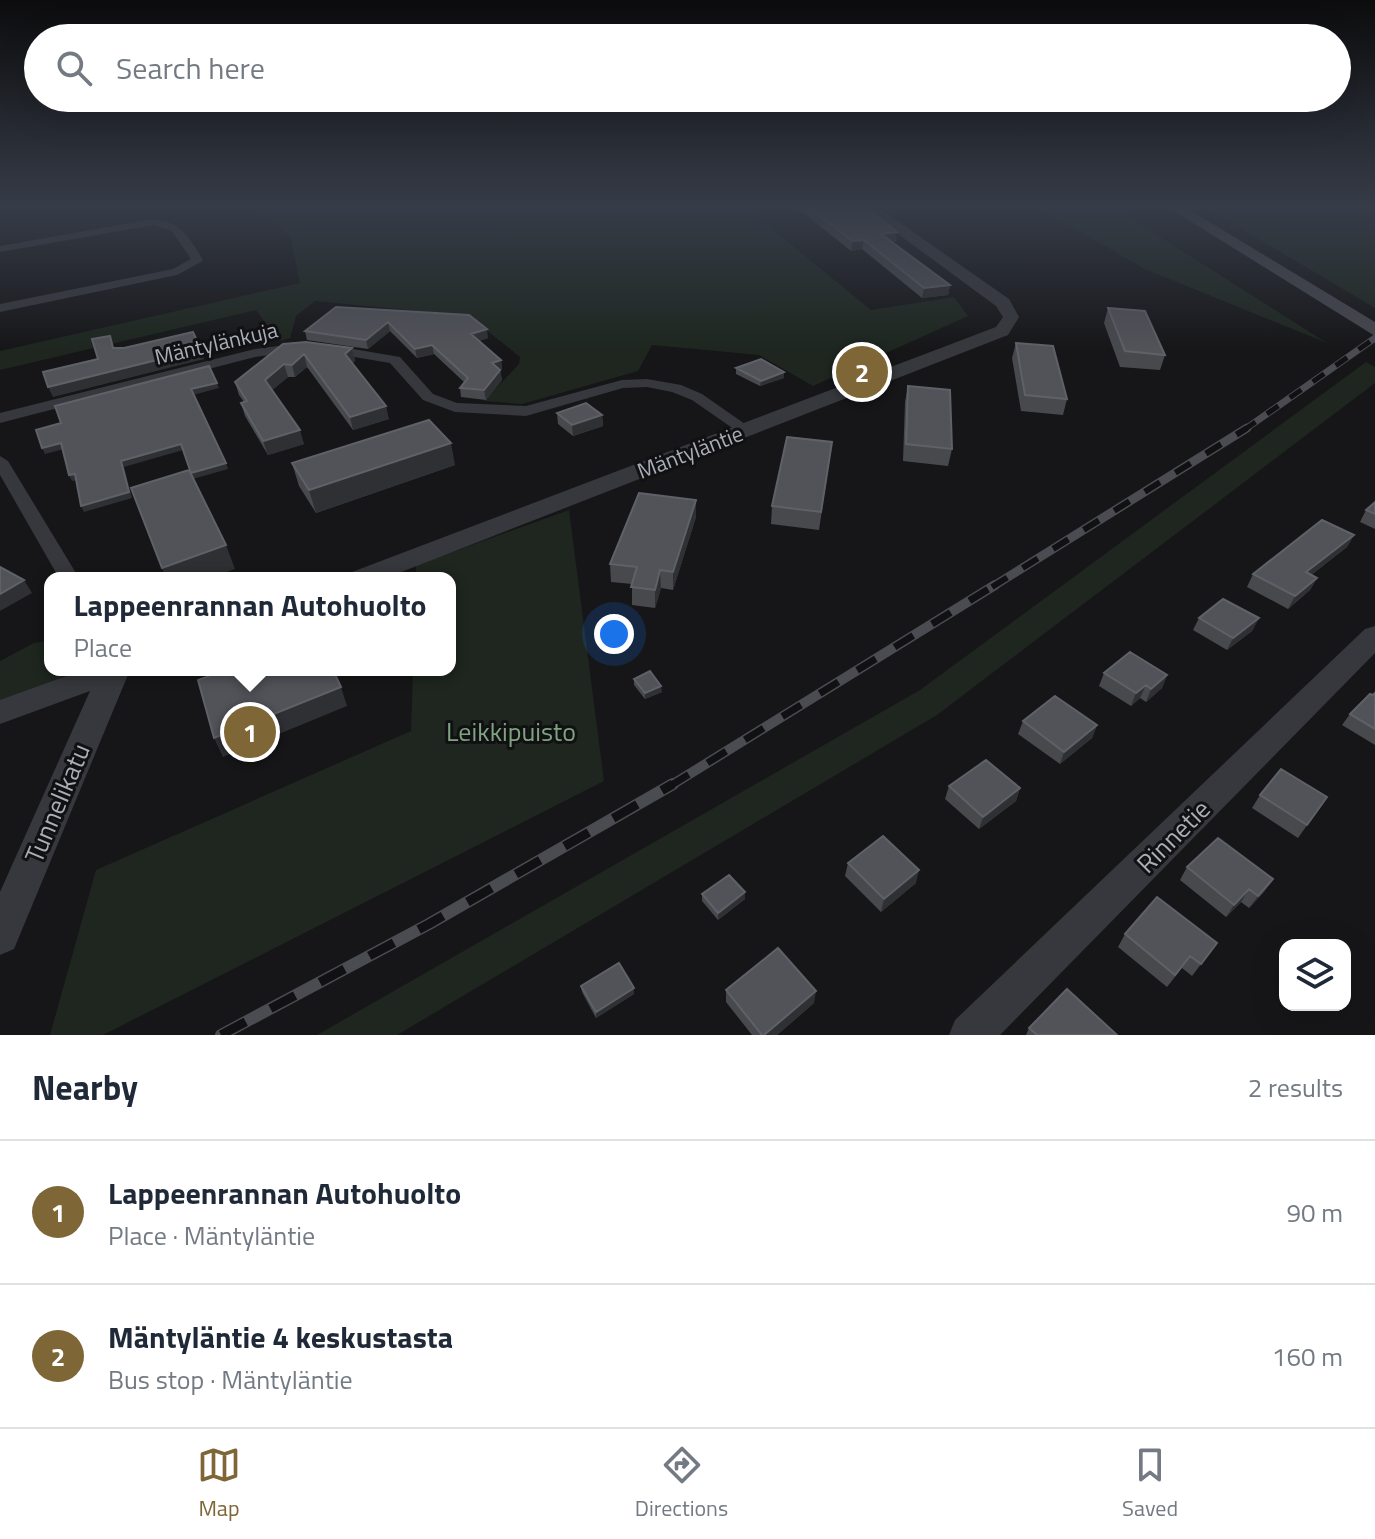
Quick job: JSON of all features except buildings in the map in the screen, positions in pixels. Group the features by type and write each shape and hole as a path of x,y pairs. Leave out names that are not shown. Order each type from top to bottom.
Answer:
{"main road":[{"path":"1256,254 1375,330"}],"street":[{"path":"0,308 177,272 197,260 194,254"},
{"name":"Mäntyläntie","path":"377,572 1002,331 1011,317 1003,303 935,254"},
{"name":"Mäntylänkuja","path":"0,418 255,353 309,347 395,360 428,397 455,407 526,411 622,384 647,383 676,388 697,397 747,431"},
{"path":"1,465 65,572"},
{"name":"Rinnetie","path":"970,1035 1375,636"},
{"path":"0,712 98,676"},
{"name":"Tunnelikatu","path":"0,936 111,676"}],"green space":[{"path":"294,254 803,254 871,310 954,297 968,316 813,386 759,355 652,345 638,371 522,404 484,401 519,364 520,357 469,316 315,301 296,316 290,338 279,341 256,310 0,370 0,351 300,283"},
{"path":"1119,254 1187,254 1327,343 1145,269"},
{"path":"1284,254 1375,254 1375,308"},
{"path":"1366,362 1375,367 1375,383 937,715 397,1035 317,1035 920,690"},
{"name":"Leikkipuisto","path":"569,510 604,781 103,1035 50,1035 96,870 411,731 413,676 456,676 456,572 416,572 416,565"},
{"path":"44,641 44,676 63,676 53,684 0,703 0,661 34,643"}],"railway":[{"path":"1246,429 1375,338"},
{"path":"992,587 1246,429"},
{"path":"670,786 995,585"},
{"path":"221,1035 429,924 673,784"}],"place":[{"name":"Mäntyläntie 4 keskustasta","path":"862,372"},
{"name":"Lappeenrannan Autohuolto","path":"250,732"}]}
